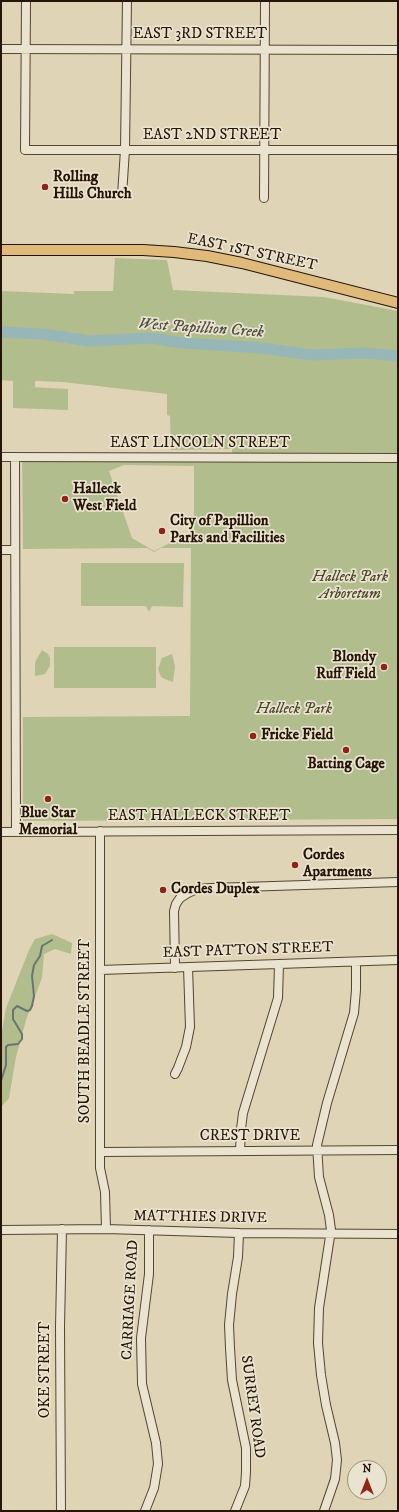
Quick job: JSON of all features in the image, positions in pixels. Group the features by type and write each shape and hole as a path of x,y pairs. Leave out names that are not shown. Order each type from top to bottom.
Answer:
{"main road":[{"name":"EAST 1ST STREET","path":"1,250 143,250 194,254 242,263 398,303"}],"street":[{"path":"25,49 26,1"},
{"path":"122,196 125,150 128,1"},
{"path":"264,198 266,50 265,1"},
{"name":"EAST 3RD STREET","path":"1,49 398,50"},
{"name":"EAST 2ND STREET","path":"25,49 25,150 398,150"},
{"name":"EAST LINCOLN STREET","path":"1,458 398,458"},
{"path":"15,458 16,832"},
{"path":"1,550 15,550"},
{"name":"EAST HALLECK STREET","path":"1,832 398,830"},
{"name":"SOUTH BEADLE STREET","path":"100,831 100,1168 105,1192 106,1229"},
{"path":"175,968 174,911 180,898 197,889 398,882"},
{"name":"EAST PATTON STREET","path":"100,970 398,960"},
{"path":"324,1511 335,1479 337,1460 321,1375 318,1343 319,1308 330,1234 329,1215 319,1177 316,1151 326,1103 354,1013 356,962"},
{"path":"240,1151 243,1114 278,998 279,965"},
{"path":"174,1074 178,1068 186,1047 190,1027 188,967"},
{"name":"CREST DRIVE","path":"101,1152 398,1150"},
{"name":"MATTHIES DRIVE","path":"1,1230 106,1229 239,1233 398,1234"},
{"name":"OKE STREET","path":"61,1511 60,1327 62,1230"},
{"name":"CARRIAGE ROAD","path":"145,1511 154,1488 158,1464 156,1443 142,1384 141,1338 149,1274 149,1230"},
{"name":"SURREY ROAD","path":"235,1511 245,1486 246,1472 246,1448 232,1380 229,1325 238,1257 239,1233"}],"green space":[{"name":"Halleck Park","path":"115,258 167,260 173,290 324,297 398,311 398,819 23,821 23,717 190,716 191,548 161,548 154,552 147,548 23,549 22,453 232,454 232,449 171,450 170,416 167,415 167,394 63,382 35,381 35,387 30,387 68,389 68,410 13,408 13,381 1,380 1,291 74,294 74,291 113,291","holes":["124,465 194,466 194,531 154,551 132,538 109,471"]},
{"path":"81,563 184,563 183,607 152,606 149,612 146,606 81,606"},
{"path":"54,647 156,647 156,688 54,688"},
{"path":"42,650 48,654 50,658 50,666 45,674 35,676 35,662"},
{"path":"172,654 175,666 173,682 161,677 158,669 162,658"},
{"path":"52,934 72,943 71,954 55,949 44,954 42,978 26,1020 16,1057 9,1098 1,1107 1,1037 6,1008 29,950 35,939"}],"waterway":[{"name":"West Papillion Creek","path":"1,332 43,334 89,341 152,338 182,343 262,348 312,355 365,353 398,356"},
{"path":"1,1081 6,1065 6,1047 8,1045 18,1044 22,1039 22,1034 13,1019 13,1010 17,1006 27,1011 30,1010 34,996 32,976 34,965 40,956 42,946 52,940"}],"place":[{"name":"Rolling Hills Church","path":"45,187"},
{"name":"Halleck West Field","path":"65,499"},
{"name":"City of Papillion Parks and Facilities","path":"162,531"},
{"name":"Blondy Ruff Field","path":"384,667"},
{"name":"Fricke Field","path":"253,736"},
{"name":"Batting Cage","path":"346,750"},
{"name":"Blue Star Memorial","path":"48,799"},
{"name":"Cordes Apartments","path":"295,865"},
{"name":"Cordes Duplex","path":"163,890"}],"park label":[{"name":"Halleck Park Arboretum","path":"350,586"}]}
